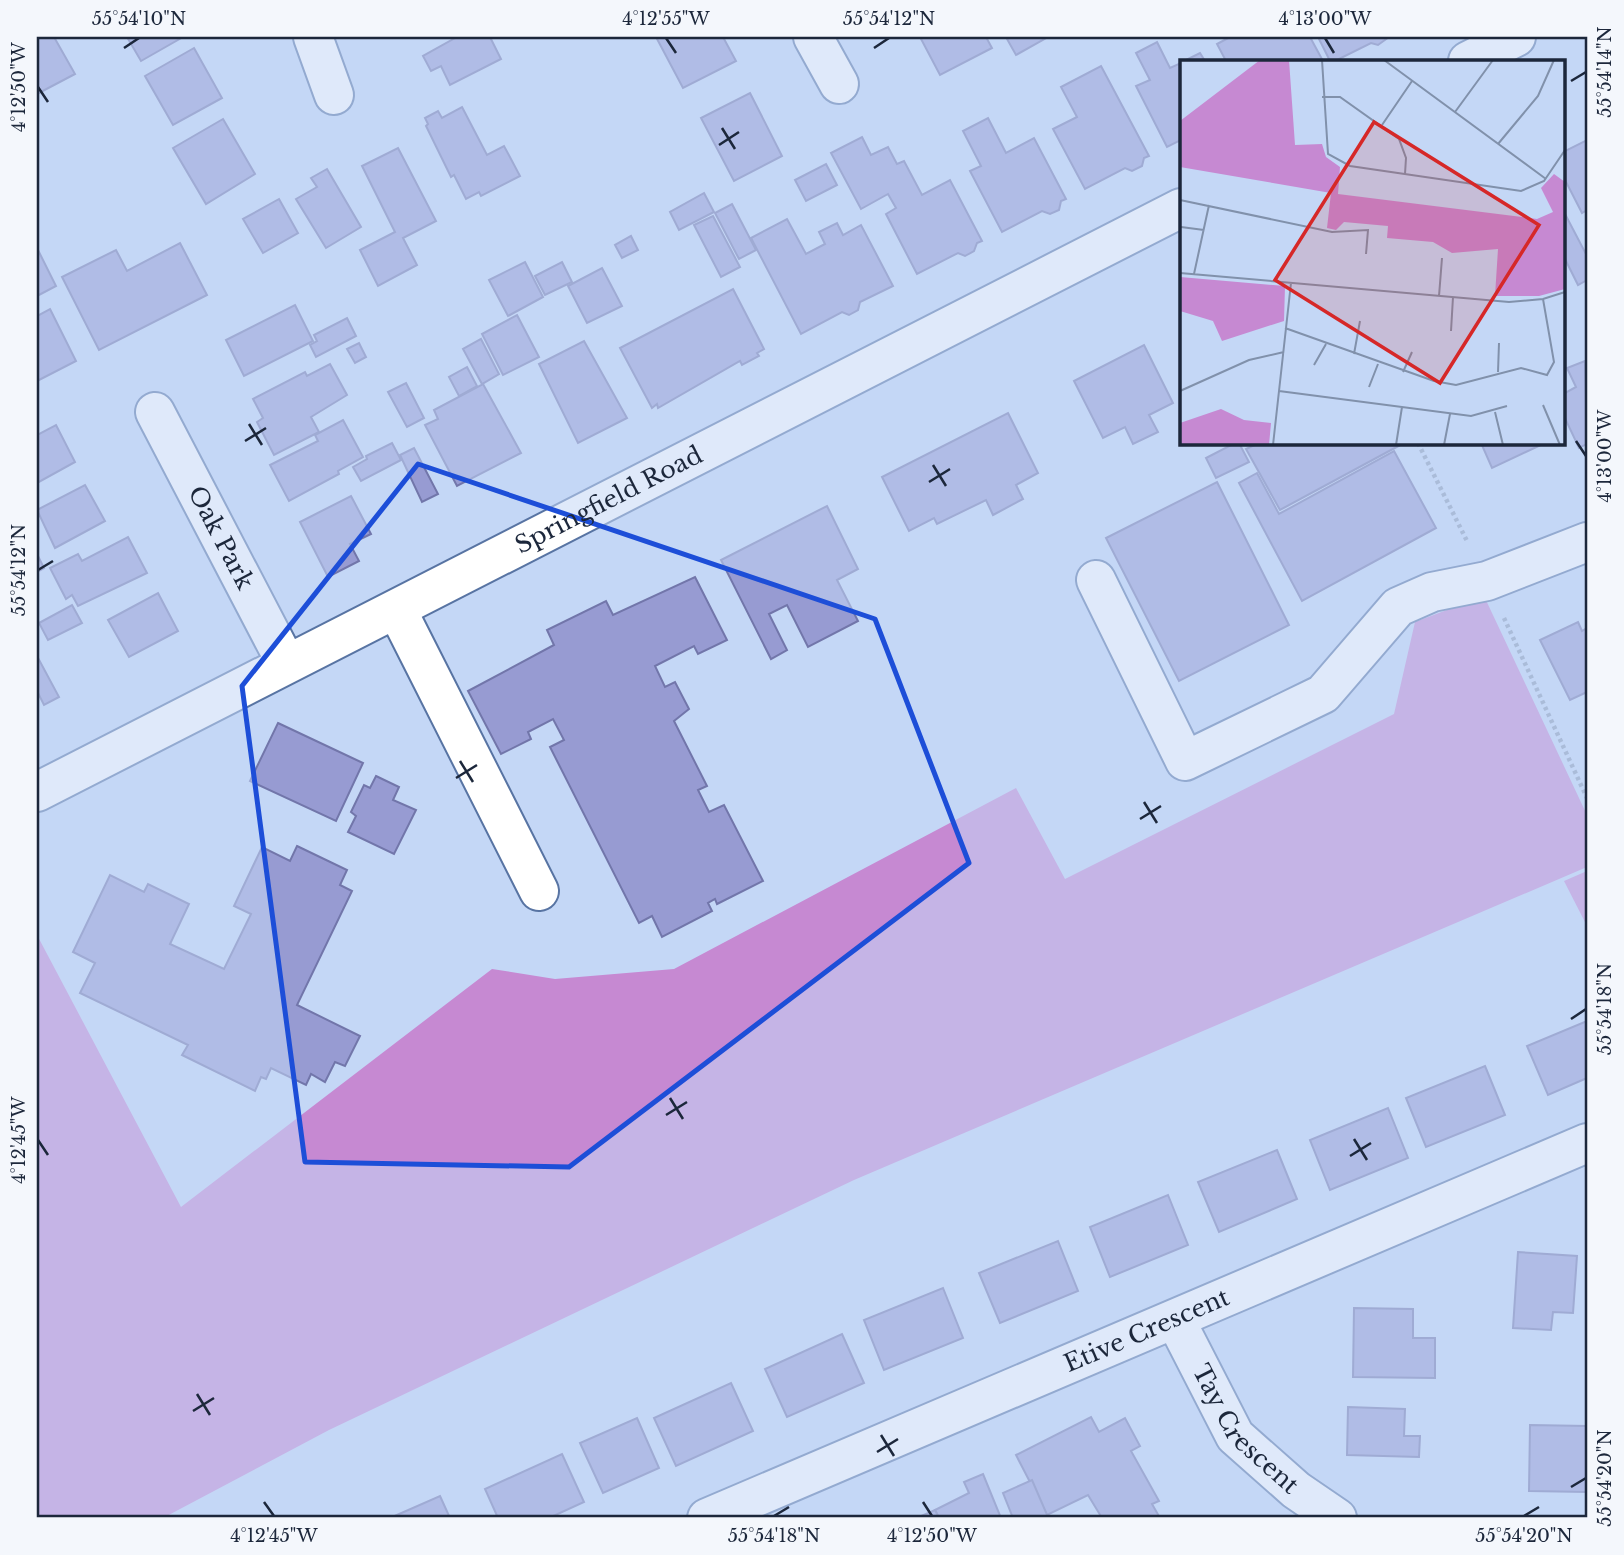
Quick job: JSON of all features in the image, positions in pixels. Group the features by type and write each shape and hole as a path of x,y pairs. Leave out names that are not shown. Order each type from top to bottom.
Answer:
{"street":[{"path":"313,37 334,95"},
{"path":"813,37 839,84"},
{"name":"Springfield Road","path":"37,792 1180,209"},
{"name":"Oak Park","path":"155,412 286,663"},
{"path":"1096,580 1185,761 1323,694 1398,607 1432,592 1487,581 1587,542"},
{"path":"397,610 539,891"},
{"name":"Etive Crescent","path":"707,1518 1176,1321 1587,1143"},
{"name":"Tay Crescent","path":"1176,1321 1235,1436 1296,1490 1337,1518"}],"highlighted area":[{"path":"418,464 875,619 969,863 569,1167 305,1162 242,686"}],"shaded area":[{"path":"1484,596 1587,815 1587,867 854,1180 329,1430 163,1518 37,1518 37,935 181,1207 492,969 555,979 674,969 1016,788 1065,879 1394,714 1415,622"},
{"path":"1587,871 1587,926 1564,881"}],"building":[{"path":"37,37 54,37 75,74 37,94"},
{"path":"127,37 183,37 141,61"},
{"path":"457,37 490,37 501,59 450,85 441,66 431,71 423,56"},
{"path":"656,37 723,37 736,61 683,88"},
{"path":"920,37 986,37 992,48 940,75"},
{"path":"1048,37 1016,55 1007,39"},
{"path":"1230,37 1310,37 1322,60 1225,60 1217,44"},
{"path":"1318,37 1389,37 1378,45 1371,43 1337,60 1330,60"},
{"path":"1157,42 1170,68 1180,63 1180,140 1167,147 1136,86 1150,80 1136,53"},
{"path":"194,48 222,98 173,125 145,76"},
{"path":"1200,53 1204,60 1186,60"},
{"path":"1101,66 1149,156 1144,158 1142,166 1132,171 1125,168 1085,189 1053,129 1077,117 1061,87"},
{"path":"750,93 782,156 734,181 701,118"},
{"path":"462,107 487,155 504,146 520,176 481,196 479,192 466,199 454,175 451,177 426,126 428,124 425,118 438,111 442,118"},
{"path":"988,118 1006,153 1034,138 1066,199 1061,201 1059,210 1050,214 1042,211 1002,232 970,171 981,166 963,131"},
{"path":"223,119 255,174 206,204 173,148"},
{"path":"862,137 871,155 888,147 897,164 904,161 922,195 950,180 982,241 977,243 974,251 965,256 958,253 917,274 886,214 896,208 888,194 861,209 831,153"},
{"path":"1587,140 1587,210 1582,213 1564,178 1564,152"},
{"path":"398,148 436,221 403,238 417,265 378,286 360,250 395,232 362,166"},
{"path":"826,164 837,185 806,201 795,180"},
{"path":"327,169 361,227 326,248 296,199 317,187 311,178"},
{"path":"704,193 714,212 679,230 670,212"},
{"path":"279,199 298,233 263,253 243,219"},
{"path":"732,204 756,250 739,259 715,213"},
{"path":"1564,212 1587,256 1587,280 1578,285 1564,257"},
{"path":"713,216 740,267 721,277 694,225"},
{"path":"787,219 806,254 825,244 819,232 837,223 843,235 861,225 893,286 860,302 858,310 849,315 842,312 801,334 751,238"},
{"path":"631,236 638,250 622,258 615,245"},
{"path":"180,243 207,295 99,350 62,277 116,250 127,271"},
{"path":"37,248 56,286 37,296"},
{"path":"525,262 543,297 508,316 489,280"},
{"path":"562,262 572,282 545,295 535,276"},
{"path":"602,268 622,306 587,323 568,286"},
{"path":"733,289 764,349 757,353 759,356 742,365 740,361 658,408 657,404 652,408 620,348"},
{"path":"295,305 313,341 244,376 226,340"},
{"path":"50,309 76,361 37,381 37,316"},
{"path":"517,315 539,357 503,375 482,334"},
{"path":"347,318 356,336 316,357 310,345 317,341 314,335"},
{"path":"481,339 499,374 482,384 463,349"},
{"path":"584,341 627,418 578,443 539,364"},
{"path":"359,343 366,357 355,363 347,349"},
{"path":"1144,345 1173,403 1149,415 1158,432 1133,444 1125,427 1103,438 1074,381"},
{"path":"1585,361 1587,444 1579,448 1564,416 1564,393 1576,387 1567,368"},
{"path":"330,364 347,395 311,417 319,432 274,455 257,422 263,418 253,399 305,372 307,376"},
{"path":"467,367 477,386 459,396 449,377"},
{"path":"406,383 424,418 407,427 388,392"},
{"path":"483,384 521,453 457,486 425,425 438,419 434,410"},
{"path":"1008,413 1038,473 1016,485 1023,499 993,515 986,500 937,524 934,518 909,531 882,477"},
{"path":"343,420 363,457 338,471 339,474 289,501 270,465 318,441 315,435"},
{"path":"56,425 75,462 37,483 37,435"},
{"path":"392,443 401,460 361,481 353,467 367,459 366,456"},
{"path":"1233,444 1240,444 1249,462 1216,478 1206,458"},
{"path":"1257,444 1402,444 1280,510 1246,449"},
{"path":"1481,444 1543,444 1492,468"},
{"path":"414,448 438,494 422,502 400,455"},
{"path":"1394,451 1436,528 1302,601 1239,483 1257,473 1279,514"},
{"path":"1217,482 1289,625 1179,681 1106,538"},
{"path":"85,485 105,521 55,548 37,510"},
{"path":"351,496 371,534 350,544 359,561 328,577 300,522"},
{"path":"827,506 858,569 837,580 858,621 808,647 787,605 769,614 787,650 771,659 721,560"},
{"path":"128,537 147,573 78,606 72,595 66,599 50,568 78,554 82,561"},
{"path":"37,554 44,568 37,572"},
{"path":"695,577 727,640 698,654 694,646 655,666 665,687 675,682 689,709 674,721 707,786 698,790 709,812 724,805 763,881 717,904 715,899 708,903 712,911 662,937 652,916 639,923 550,747 564,740 553,719 528,732 531,739 501,754 468,691 554,645 547,630 606,601 613,615"},
{"path":"158,593 178,631 129,657 108,620"},
{"path":"72,605 82,623 48,640 39,623"},
{"path":"1578,622 1582,631 1587,628 1587,692 1570,700 1540,640"},
{"path":"37,656 59,697 44,705 37,691"},
{"path":"278,723 363,763 336,821 250,781"},
{"path":"376,776 399,787 393,800 416,810 394,854 348,832 356,816 351,812 364,785 370,788"},
{"path":"297,846 347,870 340,885 352,891 297,1005 360,1036 345,1066 335,1062 325,1082 311,1074 306,1085 271,1068 266,1079 261,1077 255,1091 182,1055 188,1045 80,993 95,963 73,952 110,875 144,892 148,884 189,904 170,944 224,969 251,914 234,906 262,847 290,861"},
{"path":"1587,1021 1587,1078 1548,1095 1527,1046"},
{"path":"1485,1066 1505,1115 1426,1147 1406,1098"},
{"path":"1388,1108 1408,1158 1330,1190 1310,1140"},
{"path":"1277,1150 1297,1199 1219,1232 1198,1182"},
{"path":"1168,1195 1188,1245 1110,1277 1090,1227"},
{"path":"1058,1241 1078,1291 1000,1323 979,1273"},
{"path":"1518,1252 1577,1256 1573,1313 1553,1312 1551,1330 1513,1328"},
{"path":"943,1288 963,1338 884,1370 864,1320"},
{"path":"1354,1308 1413,1309 1413,1338 1435,1338 1435,1378 1353,1377"},
{"path":"842,1334 864,1383 787,1417 765,1369"},
{"path":"731,1383 753,1431 676,1466 654,1418"},
{"path":"1348,1407 1405,1409 1404,1436 1420,1436 1419,1457 1347,1455"},
{"path":"1091,1417 1099,1432 1125,1418 1140,1446 1131,1451 1159,1501 1152,1504 1160,1518 1102,1518 1088,1495 1047,1515 1016,1455"},
{"path":"637,1418 659,1468 603,1493 580,1443"},
{"path":"1530,1425 1587,1426 1587,1492 1529,1491"},
{"path":"562,1454 584,1502 549,1518 498,1518 485,1489"},
{"path":"983,1474 1001,1518 939,1518 935,1510 969,1493 964,1482"},
{"path":"1032,1480 1048,1517 1013,1518 1003,1493"},
{"path":"440,1496 450,1518 390,1518"},
{"path":"935,1510 939,1518 910,1518 919,1517"}]}
